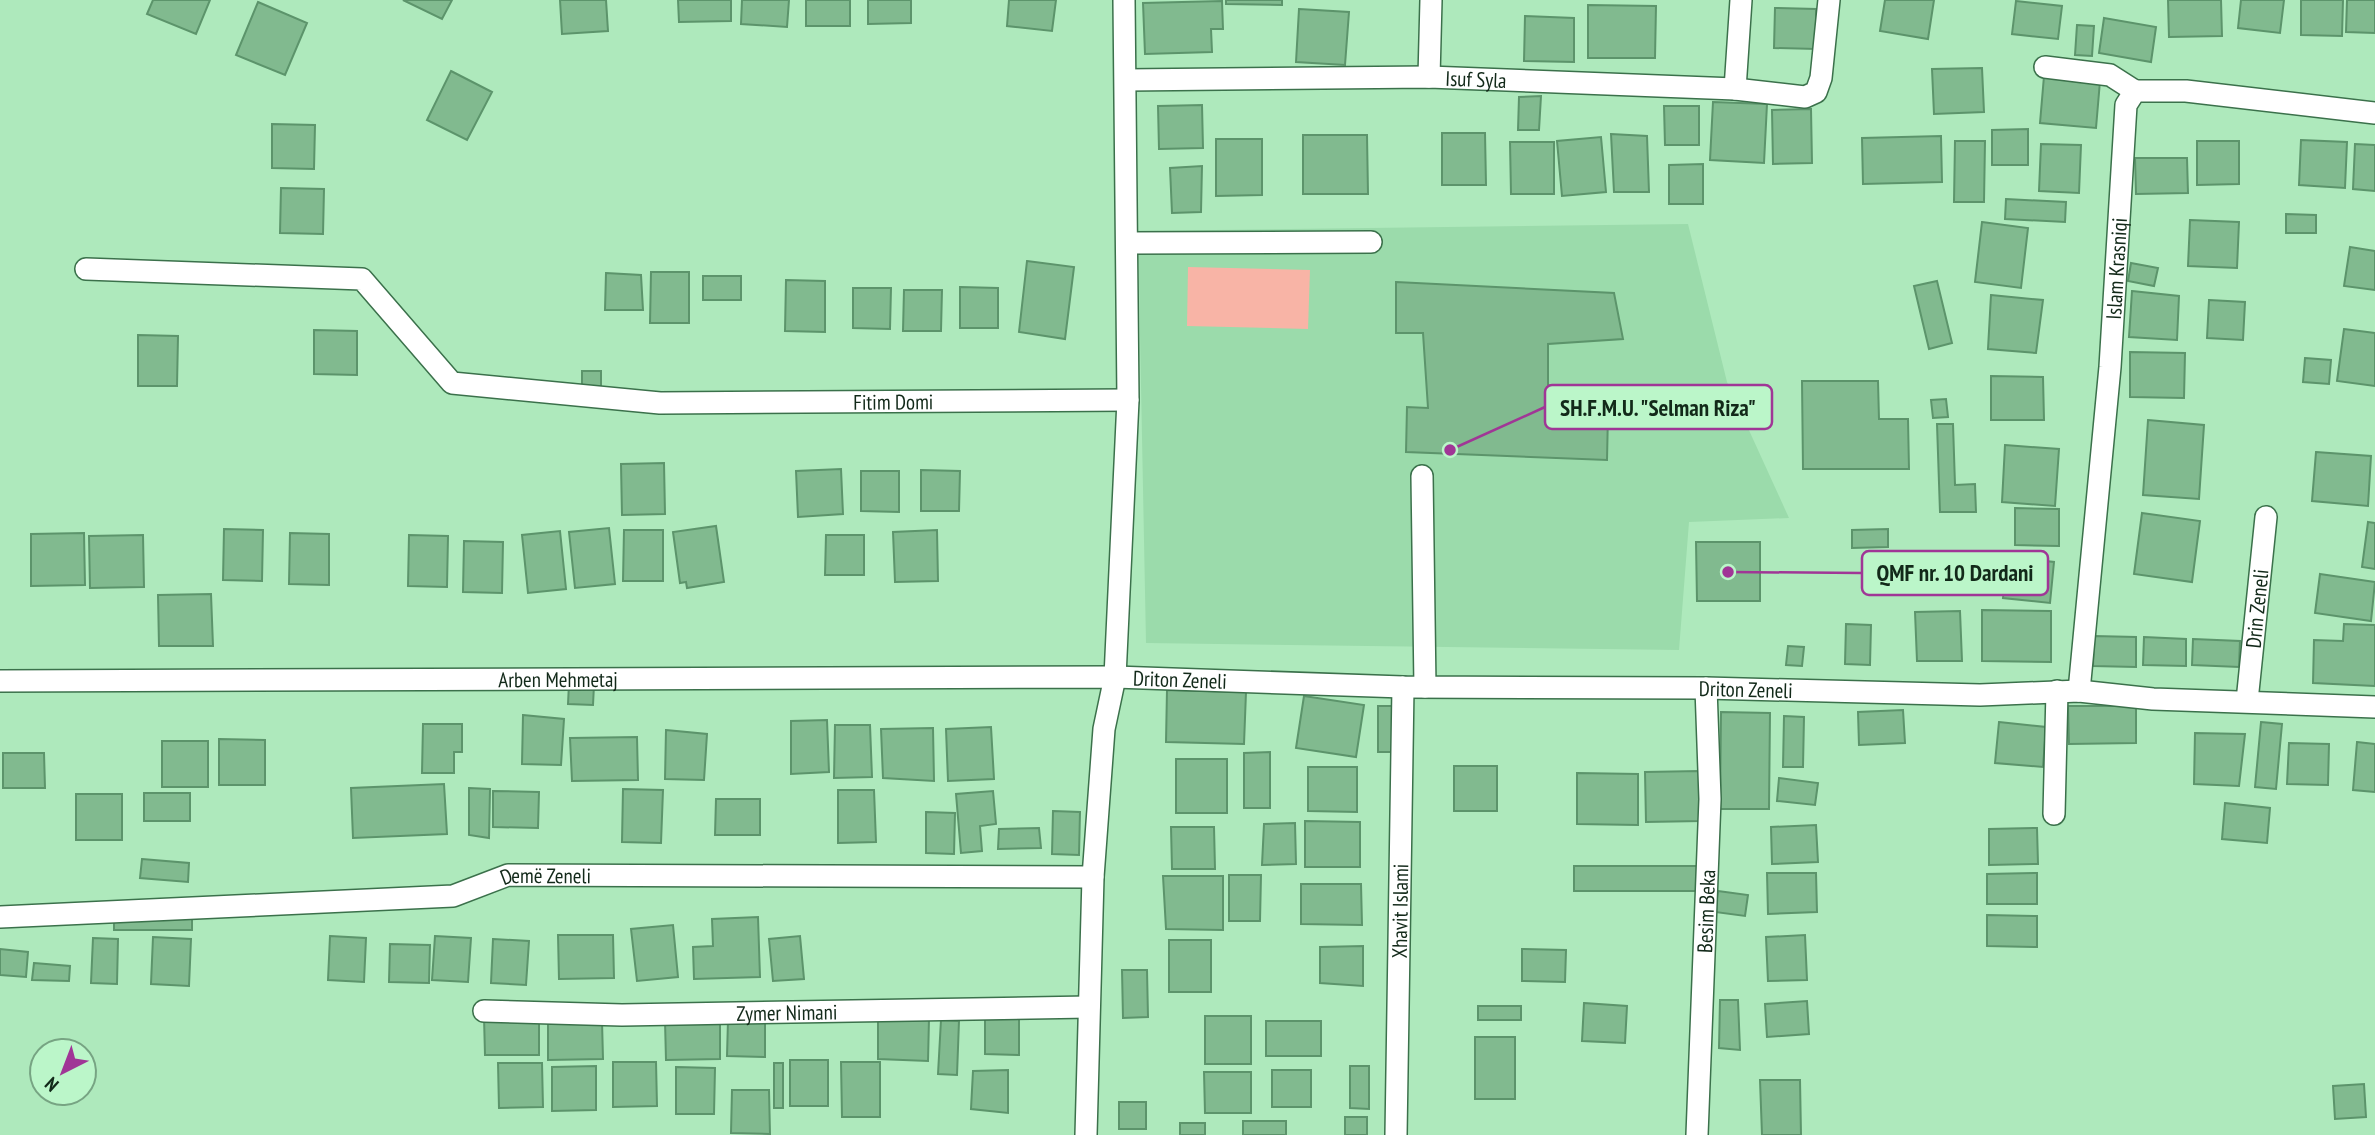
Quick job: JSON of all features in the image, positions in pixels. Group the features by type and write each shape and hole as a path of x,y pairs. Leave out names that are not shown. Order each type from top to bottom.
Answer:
{"street":[{"path":"1086,1135 1093,877 1104,729 1115,677 1128,400 1124,0"},
{"path":"1429,77 1431,0"},
{"path":"1735,89 1741,0"},
{"name":"Isuf Syla","path":"1126,80 1429,77 1735,89 1805,97 1816,92 1821,78 1829,0"},
{"path":"2045,67 2110,75 2135,91 2186,91 2375,113"},
{"name":"Islam Krasniqi","path":"2079,691 2110,367 2126,104 2135,91"},
{"path":"1127,243 1371,242"},
{"name":"Fitim Domi","path":"86,269 362,279 452,383 660,403 1128,400"},
{"name":"Xhavit Islami","path":"1395,1135 1422,476"},
{"name":"Drin Zeneli","path":"2247,701 2266,517"},
{"name":"Driton Zeneli","path":"1115,677 1414,687 1706,688 1980,695 2079,691 2153,699 2375,706"},
{"name":"Arben Mehmetaj","path":"0,681 1115,677"},
{"name":"Besim Beka","path":"1697,1135 1710,799 1706,688"},
{"path":"2054,814 2057,691"},
{"name":"Demë Zeneli","path":"0,917 453,896 508,876 1093,877"},
{"name":"Zymer Nimani","path":"484,1011 622,1015 1089,1007"}],"shaded area":[{"path":"1688,224 1727,382 1789,518 1689,522 1679,650 1146,643 1138,231"},
{"path":"1188,267 1310,270 1308,329 1187,326"}],"building":[{"path":"153,0 210,0 196,34 147,14"},
{"path":"403,0 452,0 442,19"},
{"path":"560,0 606,0 608,31 562,34"},
{"path":"678,0 731,0 731,21 679,22"},
{"path":"742,0 789,0 787,27 741,24"},
{"path":"806,0 850,0 850,26 806,26"},
{"path":"868,0 911,0 911,23 868,24"},
{"path":"1009,0 1056,0 1052,31 1007,26"},
{"path":"1226,0 1282,0 1282,5 1226,4"},
{"path":"1885,0 1934,0 1928,39 1880,31"},
{"path":"2168,0 2221,0 2222,36 2169,37"},
{"path":"2241,0 2284,0 2280,33 2238,28"},
{"path":"2301,0 2343,0 2342,36 2301,35"},
{"path":"2347,0 2375,0 2375,33 2346,32"},
{"path":"1222,1 1223,29 1211,29 1212,52 1145,54 1143,3"},
{"path":"2016,1 2062,6 2058,39 2012,34"},
{"path":"258,2 307,23 285,75 236,55"},
{"path":"1588,5 1656,6 1655,58 1588,58"},
{"path":"1775,8 1816,9 1816,49 1774,48"},
{"path":"1299,9 1349,12 1345,65 1296,62"},
{"path":"1525,16 1574,18 1574,62 1524,61"},
{"path":"2104,18 2156,27 2151,62 2099,53"},
{"path":"2077,25 2094,26 2092,56 2075,55"},
{"path":"1982,68 1984,112 1934,114 1932,69"},
{"path":"451,71 492,92 467,140 427,120"},
{"path":"2044,76 2100,81 2096,128 2040,123"},
{"path":"1541,96 1539,130 1518,130 1519,97"},
{"path":"1713,102 1767,104 1764,163 1710,160"},
{"path":"1202,105 1203,148 1159,149 1158,106"},
{"path":"1664,106 1699,106 1699,145 1665,145"},
{"path":"1811,109 1812,163 1773,164 1772,110"},
{"path":"272,124 315,125 314,169 272,168"},
{"path":"2028,129 2028,165 1992,165 1992,130"},
{"path":"1442,133 1485,133 1486,185 1442,185"},
{"path":"1611,134 1647,136 1649,192 1614,192"},
{"path":"1303,135 1367,135 1368,194 1303,194"},
{"path":"1941,136 1942,182 1863,184 1862,138"},
{"path":"1601,137 1606,192 1562,196 1557,141"},
{"path":"1216,139 1262,139 1262,195 1216,196"},
{"path":"2301,140 2347,142 2345,188 2299,185"},
{"path":"1955,141 1985,141 1984,202 1954,202"},
{"path":"2197,141 2239,141 2239,184 2197,185"},
{"path":"1510,142 1554,142 1554,194 1511,194"},
{"path":"2041,144 2081,145 2079,193 2039,191"},
{"path":"2355,144 2375,145 2375,191 2353,189"},
{"path":"2135,158 2187,158 2188,193 2136,194"},
{"path":"1703,164 1703,204 1669,204 1669,165"},
{"path":"1202,166 1201,212 1172,213 1170,168"},
{"path":"281,188 324,189 323,234 280,233"},
{"path":"2006,199 2066,202 2065,222 2005,219"},
{"path":"2286,214 2316,215 2316,233 2286,233"},
{"path":"2190,220 2239,222 2237,268 2188,266"},
{"path":"1982,222 2028,228 2021,288 1975,282"},
{"path":"2350,247 2375,251 2375,290 2344,286"},
{"path":"1027,261 1074,267 1065,339 1019,332"},
{"path":"2131,263 2158,268 2154,286 2128,281"},
{"path":"651,272 689,272 689,323 650,323"},
{"path":"606,273 641,275 643,310 605,310"},
{"path":"703,276 741,276 741,300 703,300"},
{"path":"786,280 825,281 825,332 785,331"},
{"path":"1937,281 1952,343 1929,349 1914,286"},
{"path":"1396,282 1614,293 1623,339 1548,344 1548,412 1608,413 1607,460 1406,452 1407,407 1428,408 1423,333 1396,333"},
{"path":"960,287 998,288 998,328 960,328"},
{"path":"853,288 891,288 890,329 853,328"},
{"path":"904,290 942,290 941,331 903,331"},
{"path":"2132,291 2179,296 2177,340 2129,337"},
{"path":"1991,295 2043,300 2036,353 1988,349"},
{"path":"2209,300 2245,302 2243,340 2207,338"},
{"path":"2344,329 2375,333 2375,386 2337,381"},
{"path":"314,330 357,331 357,375 314,374"},
{"path":"138,335 178,336 177,386 138,386"},
{"path":"2130,352 2185,353 2184,398 2130,397"},
{"path":"2305,358 2331,360 2329,384 2303,382"},
{"path":"582,371 601,371 601,387 582,388"},
{"path":"1991,376 2043,377 2044,420 1991,420"},
{"path":"1802,381 1878,381 1879,419 1908,419 1909,469 1803,469"},
{"path":"1946,399 1948,417 1933,418 1931,400"},
{"path":"2148,420 2204,425 2199,499 2143,495"},
{"path":"1937,424 1953,424 1955,485 1975,484 1976,512 1940,512"},
{"path":"2005,445 2059,449 2055,506 2002,502"},
{"path":"2316,452 2371,456 2368,506 2312,501"},
{"path":"664,463 665,514 622,515 621,464"},
{"path":"841,469 843,514 798,517 796,471"},
{"path":"921,470 960,471 959,511 921,511"},
{"path":"861,471 899,471 899,512 861,511"},
{"path":"2015,508 2059,509 2059,546 2015,545"},
{"path":"2142,513 2200,521 2192,582 2134,574"},
{"path":"2368,522 2375,523 2375,569 2362,567"},
{"path":"716,526 724,582 687,588 686,582 680,583 673,532"},
{"path":"609,528 615,584 575,588 569,532"},
{"path":"224,529 263,530 262,581 223,580"},
{"path":"1888,529 1888,547 1852,548 1852,530"},
{"path":"624,530 663,530 663,581 623,581"},
{"path":"937,530 938,581 895,582 893,532"},
{"path":"560,531 566,589 528,593 522,535"},
{"path":"84,533 85,585 31,586 31,534"},
{"path":"290,533 329,534 329,585 289,584"},
{"path":"143,535 144,587 90,588 89,536"},
{"path":"409,535 448,536 447,587 408,586"},
{"path":"826,535 864,535 864,575 825,575"},
{"path":"464,541 503,542 502,593 463,592"},
{"path":"1696,542 1760,542 1760,601 1697,601"},
{"path":"2008,557 2054,562 2050,603 2003,598"},
{"path":"2320,574 2375,582 2371,621 2315,613"},
{"path":"211,594 213,646 159,646 158,595"},
{"path":"1982,610 2051,611 2051,662 1982,661"},
{"path":"1960,611 1962,661 1917,661 1915,612"},
{"path":"1846,624 1871,625 1870,665 1845,664"},
{"path":"2344,624 2375,625 2375,686 2313,683 2314,640 2343,641"},
{"path":"2094,636 2136,637 2136,667 2093,666"},
{"path":"2144,637 2186,639 2186,666 2143,665"},
{"path":"2193,639 2240,641 2239,667 2192,665"},
{"path":"1788,646 1804,647 1802,666 1786,665"},
{"path":"569,683 594,685 593,705 568,704"},
{"path":"1167,690 1246,692 1244,744 1166,742"},
{"path":"1304,696 1364,705 1356,757 1296,748"},
{"path":"1378,706 1395,706 1395,752 1378,752"},
{"path":"2068,706 2136,706 2136,743 2069,744"},
{"path":"1903,710 1905,743 1859,745 1858,712"},
{"path":"1721,712 1770,713 1769,809 1720,809"},
{"path":"523,715 564,719 561,765 522,764"},
{"path":"1784,716 1804,717 1803,767 1783,767"},
{"path":"827,720 829,772 791,774 791,721"},
{"path":"1999,722 2046,727 2043,767 1995,763"},
{"path":"2261,722 2282,724 2276,789 2255,787"},
{"path":"423,724 462,724 462,752 454,752 454,773 422,773"},
{"path":"835,725 870,725 872,777 834,778"},
{"path":"991,727 994,779 948,781 946,729"},
{"path":"933,728 934,781 883,778 881,729"},
{"path":"666,730 707,734 704,780 665,779"},
{"path":"2195,733 2245,734 2239,786 2194,784"},
{"path":"637,737 638,780 572,781 570,738"},
{"path":"219,739 265,740 265,785 219,785"},
{"path":"162,741 208,741 208,787 162,787"},
{"path":"2357,742 2375,744 2375,792 2353,790"},
{"path":"2289,743 2329,744 2328,785 2287,784"},
{"path":"1270,752 1270,808 1244,808 1244,753"},
{"path":"3,753 44,753 45,788 3,788"},
{"path":"1176,759 1227,759 1227,813 1176,813"},
{"path":"1454,766 1497,766 1497,811 1454,811"},
{"path":"1308,767 1357,767 1357,812 1308,811"},
{"path":"1699,771 1701,821 1646,822 1645,772"},
{"path":"1577,773 1638,774 1638,825 1577,824"},
{"path":"1779,778 1818,783 1815,805 1777,801"},
{"path":"444,784 447,834 353,838 351,788"},
{"path":"469,788 490,789 489,838 469,835"},
{"path":"623,789 663,790 661,843 622,842"},
{"path":"838,790 874,790 876,842 838,843"},
{"path":"493,791 539,792 538,828 493,827"},
{"path":"993,791 996,824 980,826 982,851 961,853 956,794"},
{"path":"144,793 190,793 190,821 144,821"},
{"path":"76,794 122,794 122,840 76,840"},
{"path":"716,799 760,799 760,835 715,835"},
{"path":"2225,803 2270,808 2267,843 2222,839"},
{"path":"1053,811 1080,812 1079,855 1052,854"},
{"path":"926,812 955,813 954,854 926,853"},
{"path":"1305,821 1360,822 1360,867 1305,867"},
{"path":"1295,823 1296,864 1262,865 1264,824"},
{"path":"1816,825 1818,862 1772,864 1771,827"},
{"path":"1171,827 1214,827 1215,869 1172,869"},
{"path":"1039,828 1041,848 998,849 999,829"},
{"path":"2037,828 2038,864 1989,865 1989,829"},
{"path":"142,859 189,863 188,882 140,878"},
{"path":"1574,866 1702,866 1702,891 1574,891"},
{"path":"1767,873 1816,873 1817,912 1768,914"},
{"path":"2037,873 2037,904 1987,904 1987,874"},
{"path":"1229,875 1261,875 1260,921 1229,921"},
{"path":"1163,876 1223,876 1223,930 1166,929"},
{"path":"1301,884 1361,884 1362,925 1301,924"},
{"path":"1718,891 1748,895 1745,916 1715,912"},
{"path":"1987,915 2037,916 2037,947 1987,946"},
{"path":"758,917 760,977 694,979 693,947 713,946 712,919"},
{"path":"114,918 192,918 192,930 114,930"},
{"path":"673,925 678,977 637,981 631,929"},
{"path":"558,935 613,935 614,978 559,979"},
{"path":"1805,935 1807,980 1768,981 1766,937"},
{"path":"330,936 366,938 364,982 328,980"},
{"path":"435,936 471,938 468,982 432,980"},
{"path":"800,936 804,979 773,981 769,939"},
{"path":"153,937 191,939 189,986 151,984"},
{"path":"93,938 118,939 117,984 91,983"},
{"path":"493,939 529,941 526,985 491,983"},
{"path":"1169,940 1211,940 1211,992 1169,992"},
{"path":"390,944 430,945 429,983 389,982"},
{"path":"1363,946 1363,986 1320,983 1320,947"},
{"path":"0,949 28,952 26,977 0,975"},
{"path":"1522,949 1566,950 1565,982 1522,981"},
{"path":"34,963 70,966 69,981 32,980"},
{"path":"1122,970 1147,970 1148,1017 1123,1018"},
{"path":"1720,1000 1738,1000 1740,1050 1719,1048"},
{"path":"1807,1001 1809,1034 1767,1037 1765,1004"},
{"path":"1584,1003 1627,1006 1625,1043 1582,1041"},
{"path":"1478,1006 1521,1006 1521,1020 1478,1020"},
{"path":"539,1016 539,1055 485,1055 484,1017"},
{"path":"1205,1016 1251,1016 1251,1064 1205,1064"},
{"path":"878,1017 929,1019 928,1061 878,1059"},
{"path":"985,1017 1019,1017 1019,1055 985,1054"},
{"path":"728,1020 765,1020 765,1057 727,1056"},
{"path":"941,1020 959,1021 957,1075 938,1074"},
{"path":"548,1021 602,1021 603,1059 548,1060"},
{"path":"665,1021 720,1021 720,1059 666,1060"},
{"path":"1266,1021 1321,1021 1321,1056 1266,1056"},
{"path":"1475,1037 1515,1037 1515,1099 1475,1099"},
{"path":"790,1060 828,1060 828,1106 790,1106"},
{"path":"613,1062 656,1062 657,1106 613,1107"},
{"path":"841,1062 880,1062 880,1117 842,1117"},
{"path":"498,1063 542,1063 543,1107 499,1108"},
{"path":"774,1063 783,1063 783,1108 774,1108"},
{"path":"596,1066 596,1110 552,1111 552,1067"},
{"path":"1350,1066 1369,1066 1369,1109 1350,1108"},
{"path":"676,1067 715,1068 714,1114 676,1114"},
{"path":"1008,1070 1008,1113 971,1109 973,1071"},
{"path":"1272,1070 1311,1070 1311,1107 1272,1107"},
{"path":"1204,1072 1251,1072 1251,1113 1205,1113"},
{"path":"1760,1080 1800,1080 1801,1135 1762,1135"},
{"path":"2364,1084 2366,1117 2335,1119 2333,1086"},
{"path":"732,1090 769,1090 770,1134 731,1133"},
{"path":"1119,1102 1146,1102 1146,1129 1119,1129"},
{"path":"1345,1117 1367,1117 1367,1135 1345,1135"},
{"path":"1243,1121 1286,1121 1286,1135 1243,1135"},
{"path":"1180,1123 1205,1123 1205,1135 1180,1135"}],"place":[{"name":"SH.F.M.U. \"Selman Riza\"","path":"1450,450"},
{"name":"QMF nr. 10 Dardani","path":"1728,572"}]}
